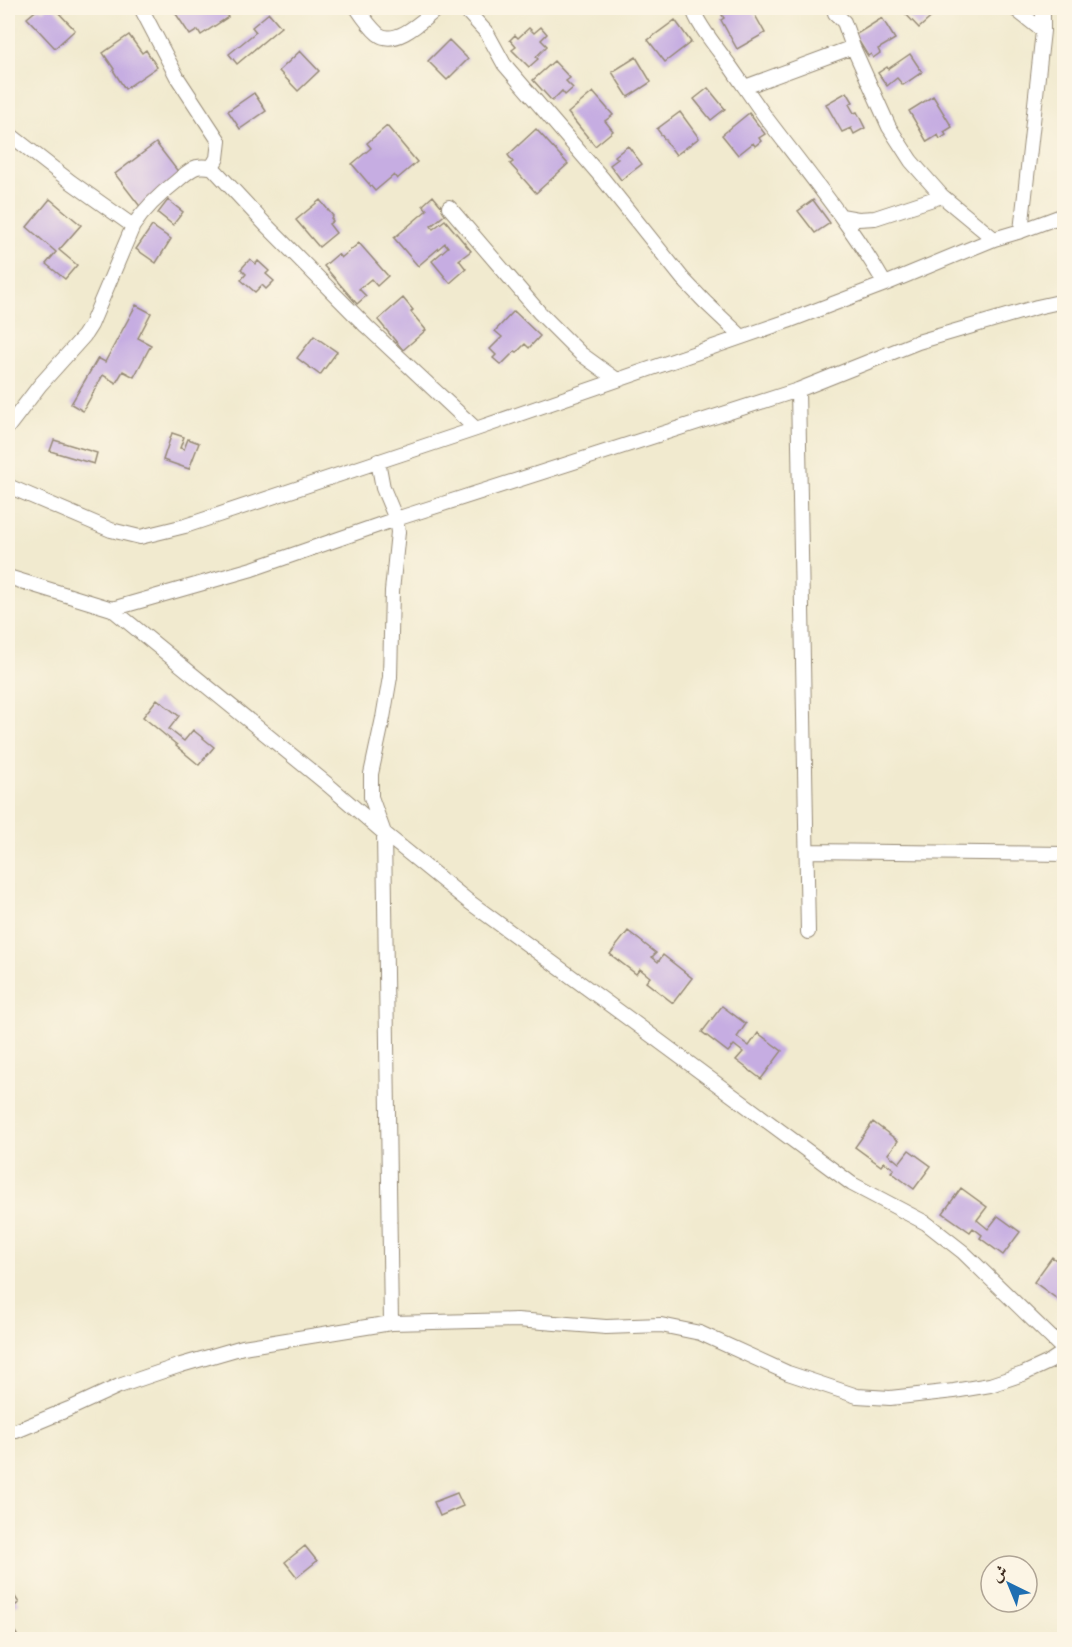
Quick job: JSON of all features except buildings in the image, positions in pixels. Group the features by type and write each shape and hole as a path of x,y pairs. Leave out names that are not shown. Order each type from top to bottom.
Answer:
{"street":[{"path":"141,8 177,77 219,141 217,158 212,167"},
{"path":"357,8 380,35 390,38 402,35 438,8"},
{"path":"464,8 487,33 504,64 603,179 683,279 742,337"},
{"path":"693,8 695,15 745,87 869,256 885,284"},
{"path":"834,8 835,13 844,22 889,127 911,161 942,196 994,239"},
{"path":"1014,8 1043,31"},
{"path":"1021,231 1043,31 1043,8"},
{"path":"745,87 853,47"},
{"path":"8,133 133,226"},
{"path":"8,426 91,326 133,226 143,211 158,195 196,167 212,167 366,326 476,429"},
{"path":"841,216 858,219 875,218 942,196"},
{"path":"449,207 539,312 581,354 617,380"},
{"path":"8,486 111,530 140,537 185,526 742,337 885,284 994,239 1065,215"},
{"path":"112,609 252,569 396,519 798,390 918,342 1065,301"},
{"path":"798,390 808,932"},
{"path":"378,461 383,489 396,519 398,532 392,591 390,677 371,774 371,797 384,833 391,1323"},
{"path":"8,577 112,609 468,901 852,1184 926,1223 963,1252 1065,1351 1049,1362 1023,1374 990,1384 919,1395 879,1398 857,1396 788,1373 700,1333 661,1324 606,1327 517,1320 391,1323 243,1347 119,1386 16,1431 8,1431"},
{"path":"807,851 1065,854"}]}
